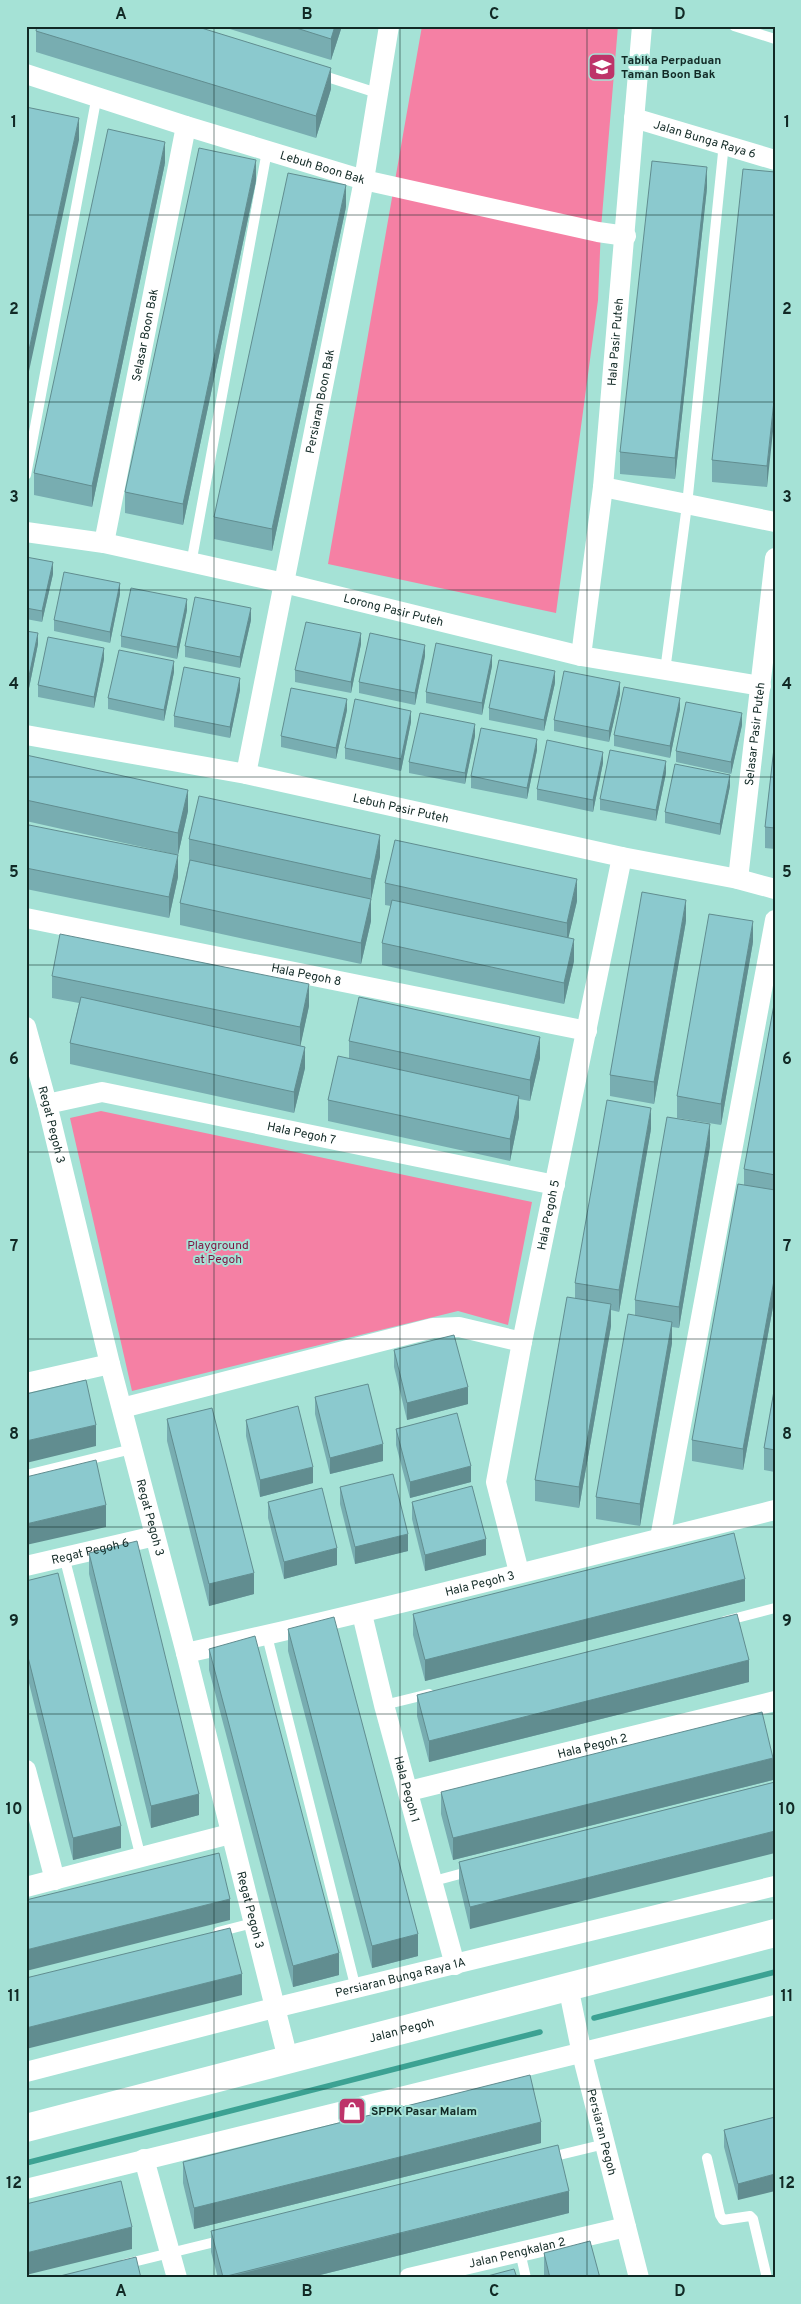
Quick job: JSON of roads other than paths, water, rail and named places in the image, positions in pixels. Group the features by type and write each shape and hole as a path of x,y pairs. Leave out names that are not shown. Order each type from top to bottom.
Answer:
{"street":[{"name":"Persiaran Boon Bak","path":"246,774 364,180 389,26"},
{"name":"Hala Pasir Puteh","path":"581,656 603,487 626,236 642,26"},
{"name":"Lebuh Boon Bak","path":"26,74 186,126 364,180 598,232 626,236"},
{"name":"Jalan Bunga Raya 6","path":"634,118 724,143 775,160"},
{"name":"Selasar Boon Bak","path":"104,543 186,126"},
{"path":"603,487 775,522"},
{"name":"Lorong Pasir Puteh","path":"26,532 104,543 191,564 284,583 581,656 761,686"},
{"name":"Selasar Pasir Puteh","path":"738,879 775,558"},
{"name":"Lebuh Pasir Puteh","path":"26,735 246,774 622,857 738,879 775,889"},
{"name":"Hala Pegoh 5","path":"519,1572 496,1482 522,1342 622,857"},
{"name":"Hala Pegoh 8","path":"26,918 587,1031"},
{"path":"660,1538 775,920"},
{"name":"Regat Pegoh 3","path":"26,1027 47,1104 110,1364 186,1653 288,2059"},
{"name":"Hala Pegoh 7","path":"47,1104 102,1092 555,1185"},
{"path":"122,1408 432,1328 459,1327 522,1342"},
{"path":"26,1383 110,1364"},
{"name":"Hala Pegoh 3","path":"186,1653 362,1614 519,1572 775,1510"},
{"name":"Regat Pegoh 6","path":"26,1566 155,1536"},
{"name":"Hala Pegoh 1","path":"362,1614 384,1705 456,1965"},
{"name":"Hala Pegoh 2","path":"409,1791 775,1701"},
{"path":"26,1770 55,1880"},
{"path":"26,1887 230,1834"},
{"name":"Persiaran Bunga Raya 1A","path":"26,2072 274,2008 775,1886"},
{"name":"Jalan Pegoh","path":"26,2128 775,1933"},
{"name":"Persiaran Pegoh","path":"568,1986 582,2054 639,2278"},
{"path":"26,2189 582,2054 775,2005"},
{"path":"144,2159 178,2278"},
{"name":"Jalan Pengkalan 2","path":"409,2278 432,2275 626,2227"}],"lane":[{"path":"734,26 775,39"},
{"path":"310,72 377,93"},
{"path":"26,475 97,96"},
{"path":"665,671 687,505 724,143"},
{"path":"191,564 267,151"},
{"path":"26,1476 132,1450"},
{"path":"64,1556 141,1858"},
{"path":"718,1622 775,1608"},
{"path":"267,1636 356,1989"},
{"path":"384,1705 441,1691"},
{"path":"434,1881 481,1869"},
{"path":"206,1935 253,1923"},
{"path":"537,2161 605,2144"},
{"path":"707,2158 720,2215 723,2220 750,2216 753,2219 767,2278"},
{"path":"115,2266 238,2236"},
{"path":"520,2252 526,2278"}],"waterway":[{"path":"594,2018 775,1972"},
{"path":"26,2163 540,2032"}],"place":[{"name":"Tabika Perpaduan Taman Boon Bak","path":"602,67"},
{"name":"SPPK Pasar Malam","path":"352,2111"}],"park label":[{"name":"Playground at Pegoh","path":"218,1252"}]}
